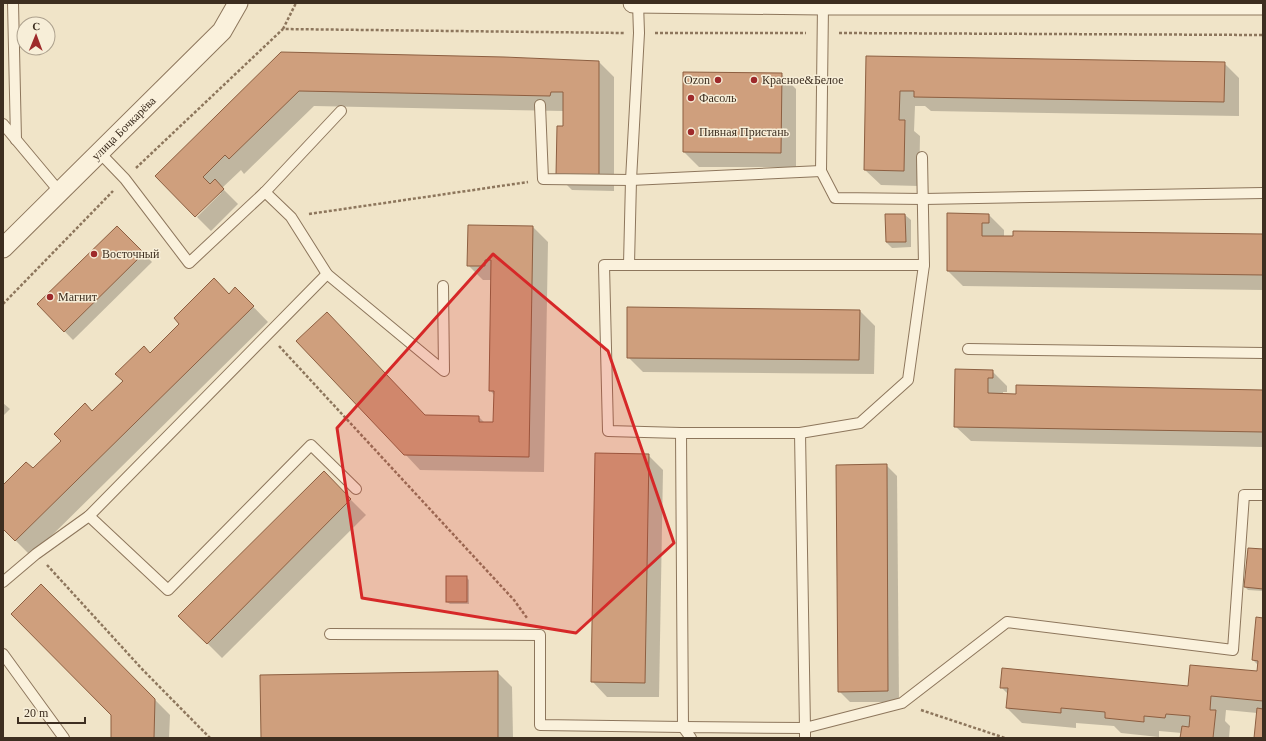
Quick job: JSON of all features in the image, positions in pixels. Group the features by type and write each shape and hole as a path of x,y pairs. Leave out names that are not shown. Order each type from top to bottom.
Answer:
{"street":[{"name":"улица Бочкарёва","path":"3,248 222,31 238,3"},
{"path":"633,3 823,5 1263,5"}],"lane":[{"path":"13,3 16,140"},
{"path":"629,264 631,180 639,33 638,3"},
{"path":"823,5 821,172 835,198 924,199 1263,193"},
{"path":"540,105 543,179 631,180 821,172"},
{"path":"100,153 125,179 189,263 265,192 341,110"},
{"path":"3,124 59,191"},
{"path":"922,157 924,199 924,265 908,380 860,423 800,433 681,433 608,431 604,265 924,265"},
{"path":"265,192 291,217 327,274 444,371 443,286"},
{"path":"3,582 36,554 89,516 327,274"},
{"path":"968,349 1263,354"},
{"path":"681,433 683,728 691,738"},
{"path":"800,433 805,733"},
{"path":"89,516 168,590 311,445 356,489"},
{"path":"330,634 540,635 540,725 683,728 805,733 902,703 1008,622 1233,650 1244,495 1263,495"},
{"path":"3,654 64,738"}],"path":[{"path":"3,304 125,179 283,29 296,3"},
{"path":"283,29 639,33 1263,35"},
{"path":"291,217 543,179"},
{"path":"268,334 514,600 540,635"},
{"path":"36,554 142,669 210,738"},
{"path":"902,703 1005,738"}],"highlighted area":[{"path":"493,254 608,351 674,543 576,633 362,598 337,428"}],"building":[{"path":"281,52 504,57 599,61 599,176 556,175 557,126 563,126 563,92 551,92 550,96 299,91 229,159 225,155 203,177 210,184 215,179 224,189 195,217 155,176"},
{"path":"866,56 1225,62 1224,102 914,97 914,91 900,91 899,120 905,120 904,171 864,170"},
{"path":"683,72 782,73 781,153 683,152"},
{"path":"947,213 989,214 989,223 982,223 982,236 1013,236 1013,231 1263,234 1263,275 947,271"},
{"path":"885,214 905,214 906,242 886,242"},
{"path":"468,225 533,226 529,457 404,455 296,341 327,312 425,415 479,416 479,422 493,422 494,391 489,391 491,260 485,260 485,266 467,266"},
{"path":"117,226 144,253 64,332 37,304"},
{"path":"214,278 229,294 235,287 254,306 15,541 3,529 3,485 26,462 33,468 61,441 54,434 85,403 92,411 123,381 115,374 144,346 150,353 179,324 174,318"},
{"path":"627,307 860,310 859,360 627,358"},
{"path":"955,369 993,370 993,378 988,378 988,393 1016,394 1016,385 1263,390 1263,432 954,427"},
{"path":"595,453 649,454 645,683 591,682"},
{"path":"887,464 888,691 838,692 836,465"},
{"path":"324,471 351,499 207,644 178,616"},
{"path":"1248,548 1263,549 1263,589 1244,587"},
{"path":"446,576 467,576 467,602 446,602"},
{"path":"41,584 155,699 154,738 111,738 111,715 11,614"},
{"path":"1256,617 1263,618 1263,701 1211,696 1210,710 1216,710 1213,738 1180,738 1182,726 1189,727 1190,716 1166,714 1165,718 1144,716 1144,722 1105,718 1105,712 1061,708 1061,713 1006,708 1008,688 1000,688 1002,668 1188,686 1190,665 1257,671 1258,661 1252,660"},
{"path":"498,671 498,738 261,738 260,675"},
{"path":"1257,708 1263,709 1263,738 1254,738"}],"place":[{"name":"Ozon","path":"718,80"},
{"name":"Красное&Белое","path":"754,80"},
{"name":"Фасоль","path":"691,98"},
{"name":"Пивная Пристань","path":"691,132"},
{"name":"Восточный","path":"94,254"},
{"name":"Магнит","path":"50,297"}]}
